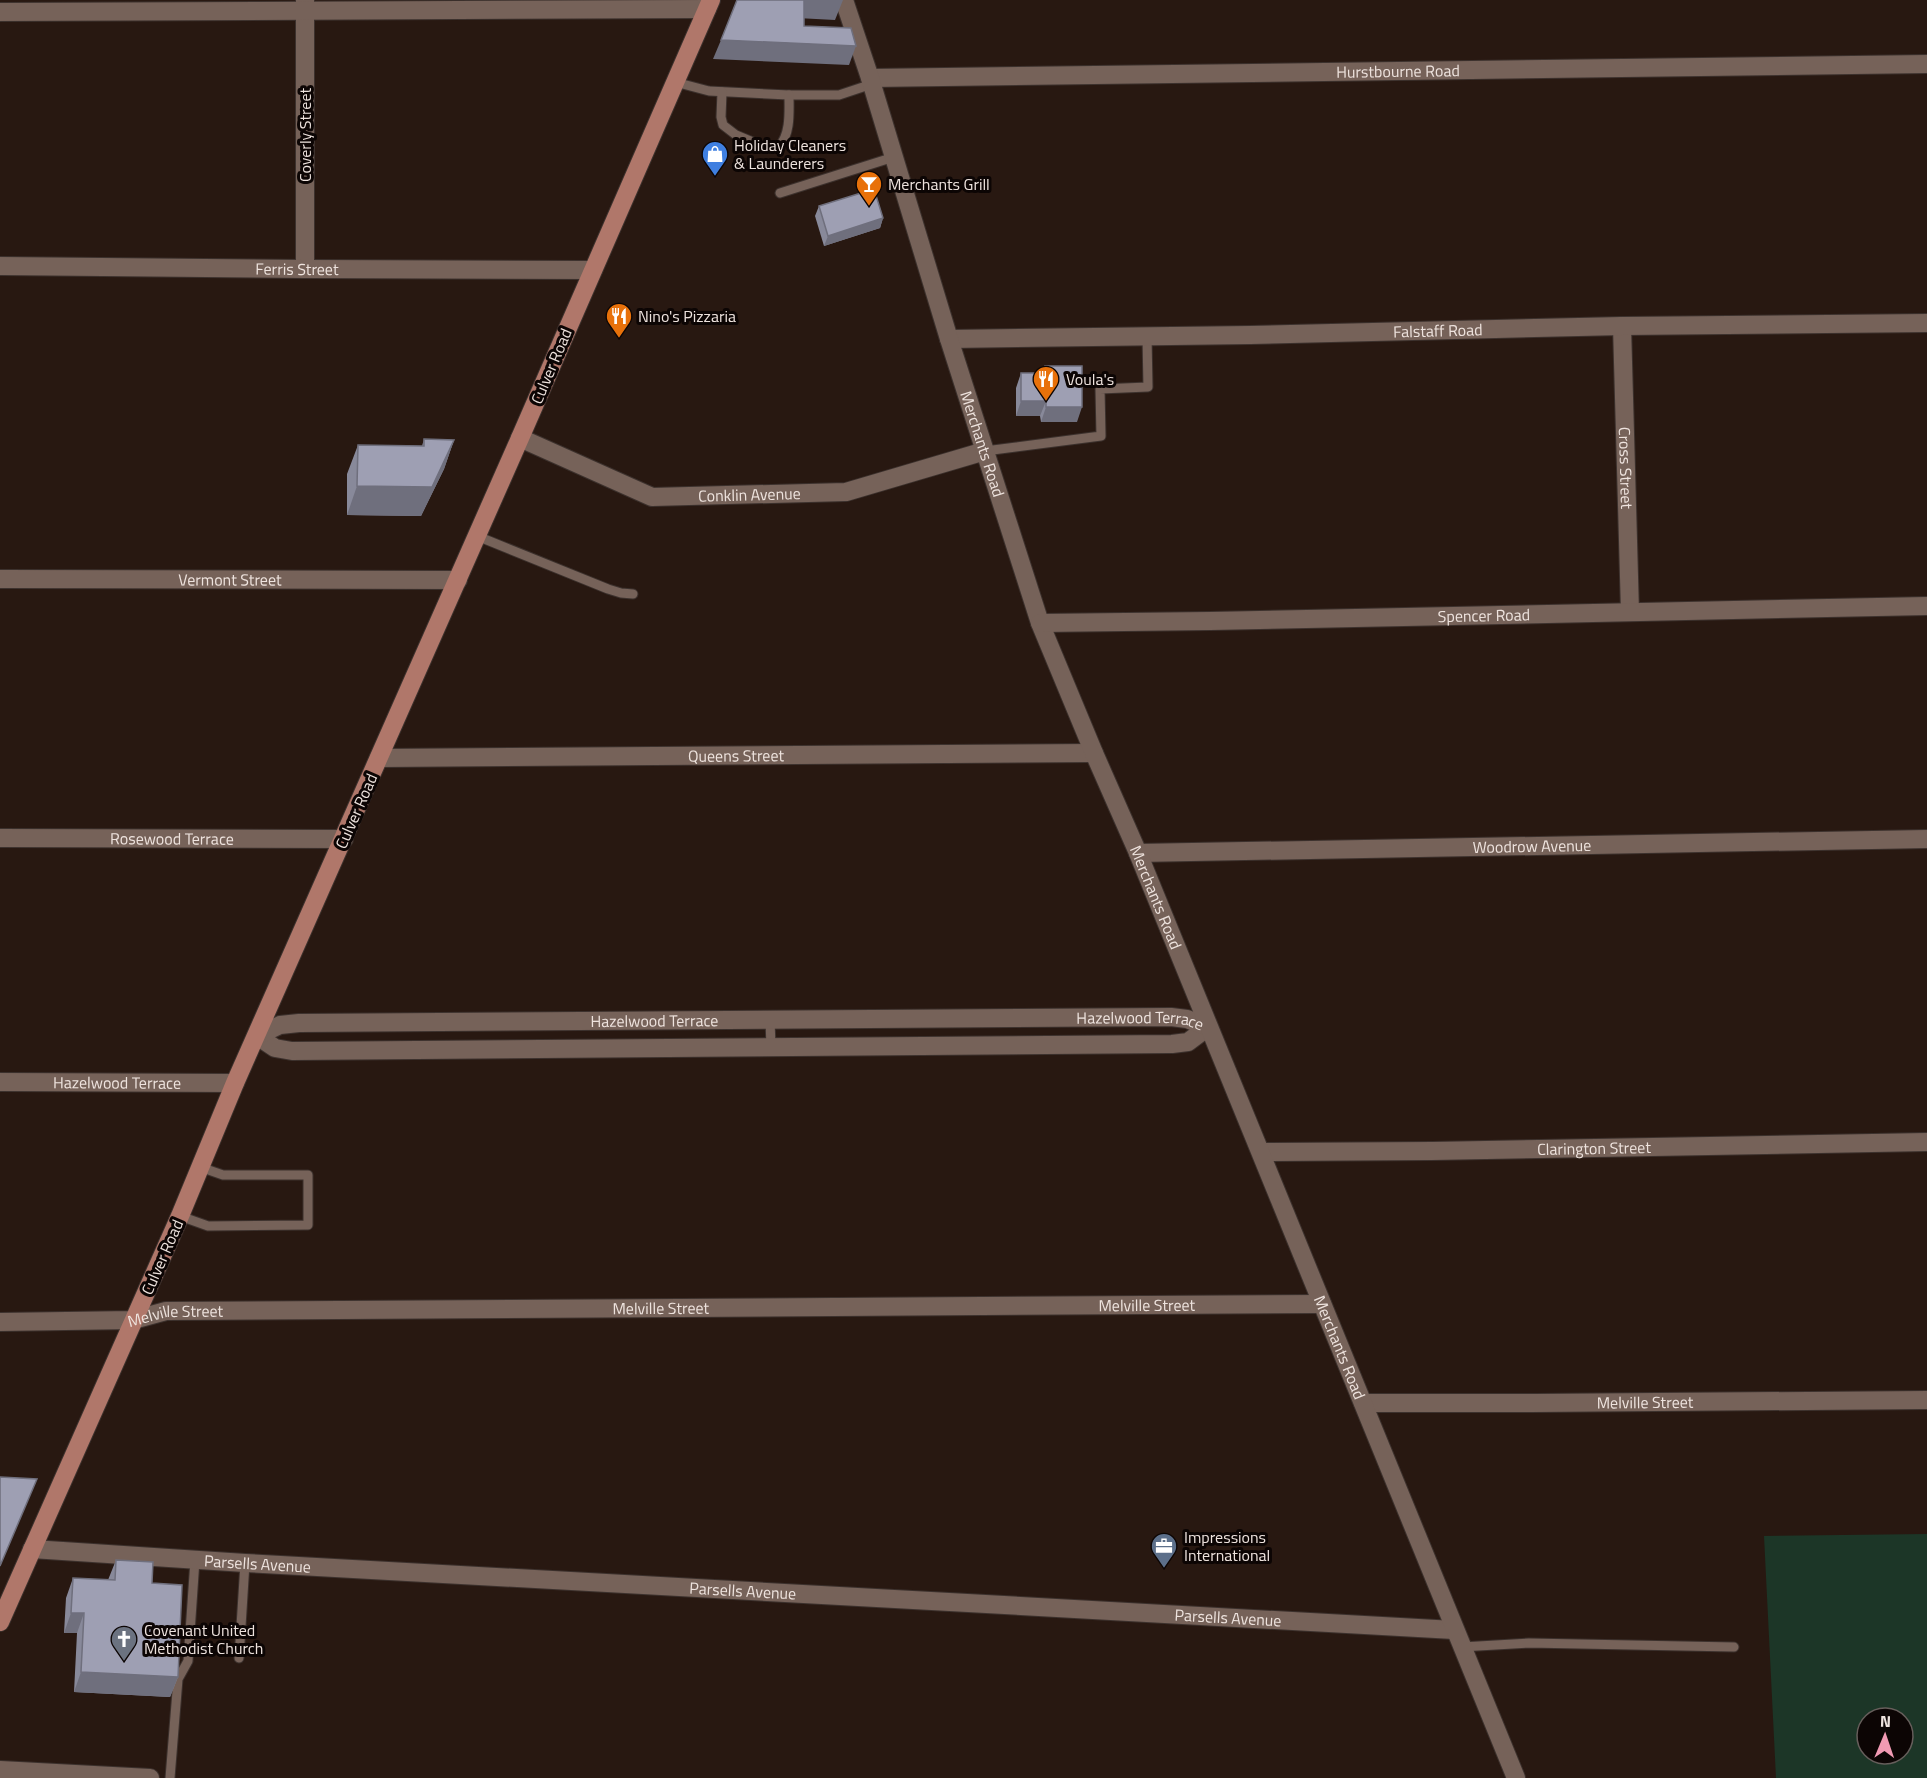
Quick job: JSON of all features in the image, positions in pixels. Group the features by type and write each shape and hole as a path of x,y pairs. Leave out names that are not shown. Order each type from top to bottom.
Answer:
{"main road":[{"name":"Culver Road","path":"0,1622 180,1216 235,1083 709,5"}],"street":[{"name":"Merchants Road","path":"844,0 1040,623 1138,853 1516,1778"},
{"path":"0,12 305,5 709,5"},
{"name":"Coverly Street","path":"305,5 305,269"},
{"name":"Hurstbourne Road","path":"871,81 1927,64"},
{"name":"Ferris Street","path":"0,266 593,270"},
{"name":"Falstaff Road","path":"949,339 1147,337 1622,326 1927,323"},
{"name":"Cross Street","path":"1622,326 1630,612"},
{"name":"Conklin Avenue","path":"520,438 652,497 846,492 985,451"},
{"name":"Vermont Street","path":"0,579 458,579"},
{"name":"Spencer Road","path":"1040,623 1927,606"},
{"name":"Queens Street","path":"379,758 1094,753"},
{"name":"Rosewood Terrace","path":"0,838 344,839"},
{"name":"Woodrow Avenue","path":"1138,853 1927,839"},
{"name":"Hazelwood Terrace","path":"257,1036 280,1025 299,1023 1171,1017 1188,1019 1208,1028"},
{"name":"Hazelwood Terrace","path":"257,1036 275,1048 292,1051 1172,1044 1188,1042 1208,1028"},
{"name":"Hazelwood Terrace","path":"0,1082 235,1083"},
{"name":"Clarington Street","path":"1261,1152 1927,1142"},
{"name":"Melville Street","path":"0,1322 133,1320 166,1311 1322,1304"},
{"name":"Melville Street","path":"1363,1403 1927,1400"},
{"name":"Parsells Avenue","path":"32,1550 1458,1639"},
{"path":"0,1770 150,1778"}],"lane":[{"path":"675,82 709,91 838,95 871,81"},
{"path":"722,92 723,125 736,135 767,148 779,147 785,140 789,118 789,95"},
{"path":"780,193 894,157"},
{"path":"985,451 1101,436 1100,389 1148,387 1147,337"},
{"path":"477,536 614,591 633,594"},
{"path":"770,1020 771,1047"},
{"path":"180,1216 208,1226 308,1225 308,1175 223,1175 200,1167"},
{"path":"170,1778 178,1679 188,1661 195,1560"},
{"path":"239,1658 245,1563"},
{"path":"1458,1639 1529,1643 1734,1647"}],"green space":[{"path":"1927,1534 1927,1778 1776,1778 1764,1536"}],"building":[{"path":"737,0 804,0 804,26 851,28 856,46 721,40"},
{"path":"874,189 883,218 828,236 819,206"},
{"path":"1045,366 1082,366 1082,407 1046,407 1046,401 1021,401 1021,373 1045,373"},
{"path":"424,439 454,440 432,487 357,486 358,445 424,446"},
{"path":"0,1477 37,1479 0,1566"},
{"name":"Covenant United Methodist Church","path":"116,1560 153,1562 152,1583 182,1585 178,1677 81,1672 84,1613 71,1613 73,1578 115,1580"}],"place":[{"name":"Holiday Cleaners & Launderers","path":"715,177"},
{"name":"Merchants Grill","path":"869,207"},
{"name":"Nino's Pizzaria","path":"619,339"},
{"name":"Voula's","path":"1046,402"},
{"name":"Impressions International","path":"1164,1569"},
{"name":"Covenant United Methodist Church","path":"124,1662"}]}
